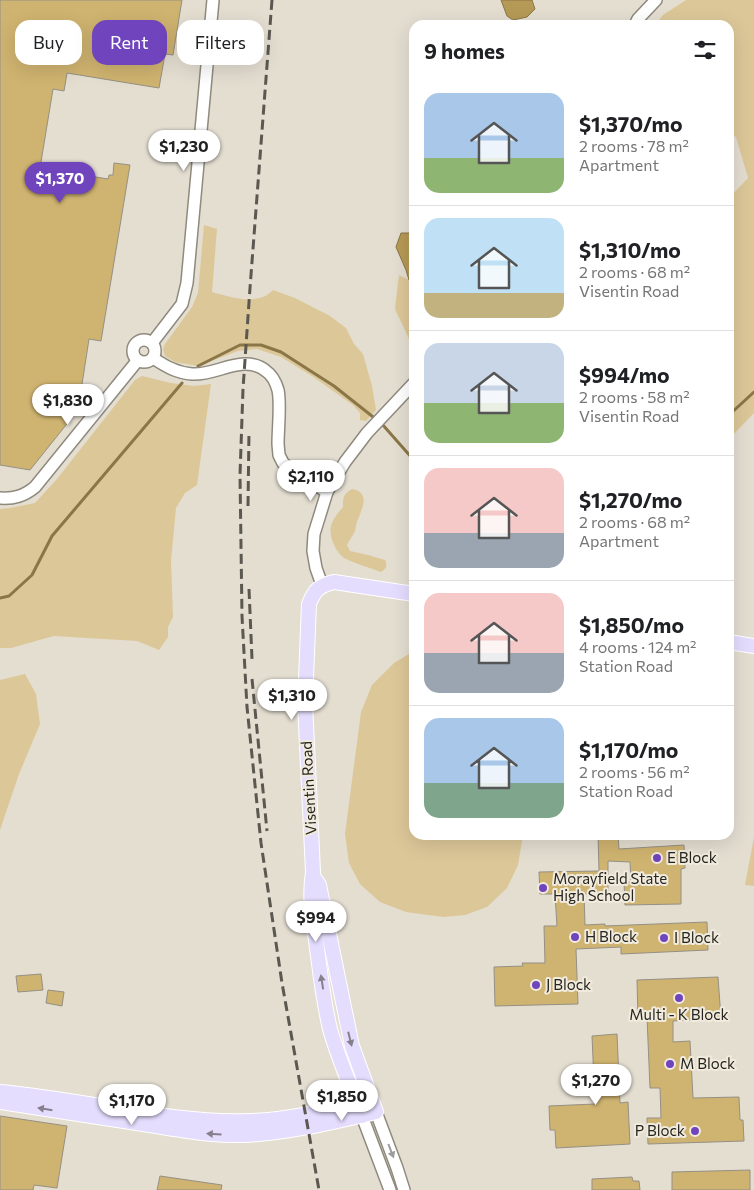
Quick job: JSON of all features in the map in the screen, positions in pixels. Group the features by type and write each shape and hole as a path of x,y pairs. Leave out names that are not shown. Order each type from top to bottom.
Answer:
{"main road":[{"path":"322,585 334,582 409,593"},
{"name":"Visentin Road","path":"322,585 314,592 309,604 305,703 313,872 310,886 326,1011 336,1049 366,1108"},
{"path":"734,643 754,646"},
{"path":"0,1092 144,1114 226,1122 280,1119 320,1112 366,1108"},
{"path":"0,1102 191,1132 226,1135 282,1132 334,1122 366,1108"}],"street":[{"path":"152,343 182,304 187,283 213,0"},
{"path":"638,20 656,0"},
{"path":"142,340 152,343 155,348 153,358 147,362 138,360 133,351 136,344 142,340"},
{"path":"153,358 169,368 192,374 245,364 254,365 265,370 274,380 279,393 278,451 283,463 327,492"},
{"path":"0,498 19,497 35,487 138,360"},
{"path":"322,585 313,551 314,534 327,492 345,462 386,412 409,388"},
{"path":"366,1108 390,1190"},
{"path":"366,1108 397,1168 404,1190"}],"shaded area":[{"path":"501,0 532,0 535,9 527,17 513,20 507,16"},
{"path":"686,0 754,0 754,413 734,434 734,193 748,178 734,136 734,20 659,20 663,15"},
{"path":"204,225 217,229 212,292 237,298 257,299 264,297 273,290 295,298 330,316 346,328 354,344 363,354 372,386 376,410 366,421 360,420 360,413 353,405 312,376 281,357 257,349 238,351 198,366 175,362 165,356 163,349 165,344 192,307 198,293"},
{"path":"401,233 409,233 409,280 406,270 396,247"},
{"path":"399,275 409,280 409,339 395,309"},
{"path":"142,376 194,386 211,384 197,485 185,493 176,508 171,561 173,617 168,627 168,637 159,650 137,641 54,636 11,648 0,648 0,509 35,503 57,479 135,380"},
{"path":"352,489 361,493 364,501 355,531 347,545 350,551 385,560 386,567 381,572 344,558 331,537 332,523 343,507 345,495"},
{"path":"409,654 409,840 522,840 518,865 507,888 487,907 465,915 443,917 406,912 380,902 360,884 349,863 345,834 361,712 372,685 394,663"},
{"path":"25,674 36,694 40,724 19,774 0,830 0,680"},
{"path":"754,837 754,886 745,885"}],"building":[{"path":"0,0 182,0 179,20 177,20 173,55 167,54 167,20 92,20 92,65 163,65 159,88 67,73 64,91 53,89 40,168 108,179 109,175 113,175 114,163 130,165 101,341 89,339 78,410 30,470 0,465"},
{"path":"598,840 618,840 619,849 684,845 685,868 681,869 681,904 625,905 624,882 631,882 630,862 608,861 608,894 584,894 585,925 707,922 708,950 621,954 621,947 576,949 578,1004 495,1006 494,967 523,966 522,963 545,963 544,926 557,926 555,894 540,894 539,872 599,871"},
{"path":"41,974 43,990 18,992 16,976"},
{"path":"718,977 721,1018 673,1021 673,1042 690,1041 693,1098 739,1097 740,1120 743,1120 744,1141 648,1144 647,1118 661,1118 660,1088 650,1088 647,1017 638,1019 637,980"},
{"path":"48,990 64,992 62,1006 46,1003"},
{"path":"617,1034 620,1103 628,1102 630,1144 556,1148 555,1130 550,1130 549,1106 595,1104 592,1036"},
{"path":"0,1116 67,1126 57,1188 34,1185 33,1190 0,1190"},
{"name":"P Block","path":"750,1170 750,1190 672,1190 672,1172"},
{"path":"160,1176 222,1185 221,1190 157,1190"},
{"path":"632,1177 633,1181 639,1181 640,1190 592,1190 592,1179"}],"waterway":[{"path":"198,366 240,345 261,345 281,352 334,386 382,424 409,455"},
{"path":"0,598 9,596 32,575 52,536 182,383"},
{"path":"734,410 754,392"}],"railway":[{"path":"272,0 243,389 240,475 242,616 247,707 261,843 282,983 319,1190"},
{"path":"248,506 249,431"},
{"path":"249,589 252,659"},
{"path":"252,679 267,831"}],"place":[{"name":"E Block","path":"657,858"},
{"name":"Morayfield State High School","path":"543,888"},
{"name":"H Block","path":"575,937"},
{"name":"I Block","path":"664,938"},
{"name":"J Block","path":"536,985"},
{"name":"Multi - K Block","path":"679,998"},
{"name":"M Block","path":"670,1064"},
{"name":"P Block","path":"695,1131"}]}
